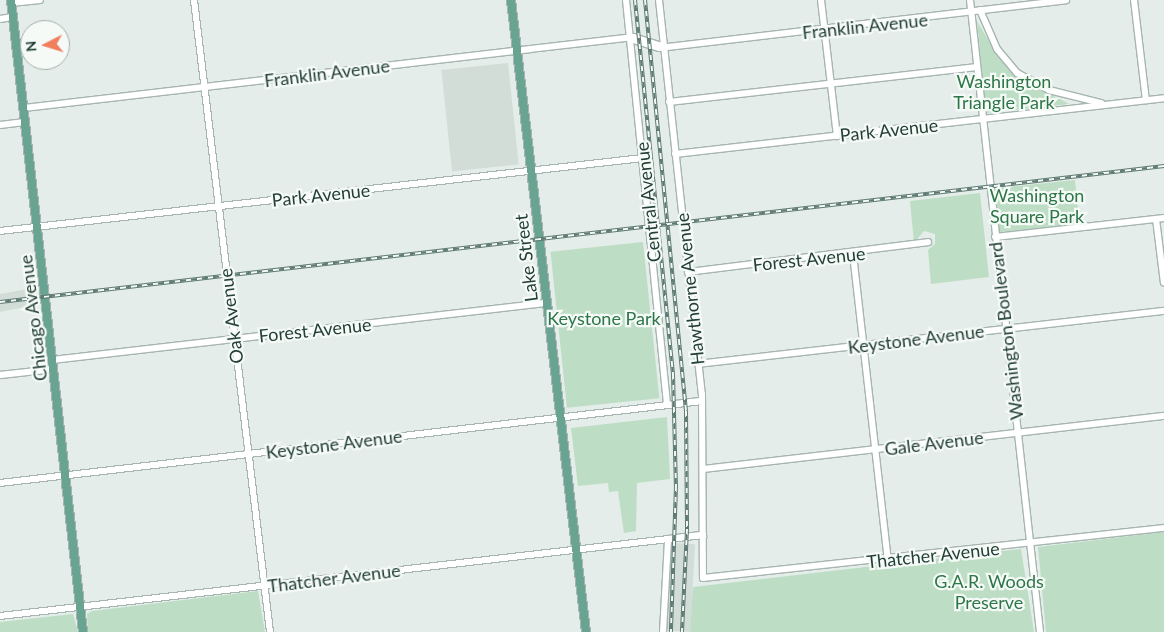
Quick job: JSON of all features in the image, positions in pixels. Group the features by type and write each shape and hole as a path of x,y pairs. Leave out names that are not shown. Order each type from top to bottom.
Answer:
{"main road":[{"name":"Lake Street","path":"511,0 586,632"},
{"name":"Chicago Avenue","path":"11,2 82,607 83,632"}],"street":[{"path":"11,2 40,0"},
{"name":"Oak Avenue","path":"194,0 247,454 270,632"},
{"name":"Central Avenue","path":"626,0 667,405"},
{"name":"Hawthorne Avenue","path":"659,0 674,154 702,401 704,469 703,578"},
{"path":"821,0 837,136"},
{"name":"Washington Boulevard","path":"970,0 1040,632"},
{"name":"Franklin Avenue","path":"24,108 630,39 664,47 971,13 980,10 1066,0"},
{"path":"1134,0 1146,100"},
{"path":"980,10 996,49 1017,73 1073,98 1121,103"},
{"path":"0,19 13,17"},
{"path":"669,102 977,67"},
{"name":"Park Avenue","path":"674,154 1164,98"},
{"path":"0,125 25,122"},
{"name":"Park Avenue","path":"0,231 643,158"},
{"path":"995,237 1164,218"},
{"path":"1156,219 1164,283"},
{"name":"Forest Avenue","path":"688,272 853,254 928,242"},
{"path":"853,254 888,560"},
{"name":"Forest Avenue","path":"53,360 547,303"},
{"name":"Keystone Avenue","path":"698,364 1164,311"},
{"path":"0,375 54,369"},
{"name":"Keystone Avenue","path":"0,483 702,401"},
{"name":"Gale Avenue","path":"704,469 1164,416"},
{"name":"Thatcher Avenue","path":"703,578 888,560 1164,528"},
{"name":"Thatcher Avenue","path":"0,616 703,535"},
{"path":"664,632 668,539"}],"shaded area":[{"path":"508,63 519,164 452,171 441,70"},
{"path":"33,288 35,305 0,312 0,294"},
{"path":"671,543 695,544 690,632 666,631"}],"green space":[{"name":"Washington Triangle Park","path":"977,21 994,50 1017,76 1069,104 986,113"},
{"name":"Washington Square Park","path":"1075,180 1080,224 998,232 993,189"},
{"path":"980,193 989,277 931,284 928,250 935,244 935,234 924,231 914,243 910,201"},
{"name":"Keystone Park","path":"643,242 659,398 567,408 551,252"},
{"path":"667,417 670,479 637,483 636,531 624,533 618,491 609,492 608,483 578,486 571,428"},
{"path":"1164,532 1164,632 1046,632 1038,547"},
{"name":"G.A.R. Woods Preserve","path":"1021,549 1034,632 690,632 693,587"},
{"path":"258,591 265,632 88,632 87,614 92,611"},
{"path":"73,614 78,632 0,632 0,622"}],"railway":[{"path":"635,0 673,374 676,486 671,632"},
{"path":"645,0 686,411 687,529 682,632"},
{"path":"0,302 1164,166"}]}
